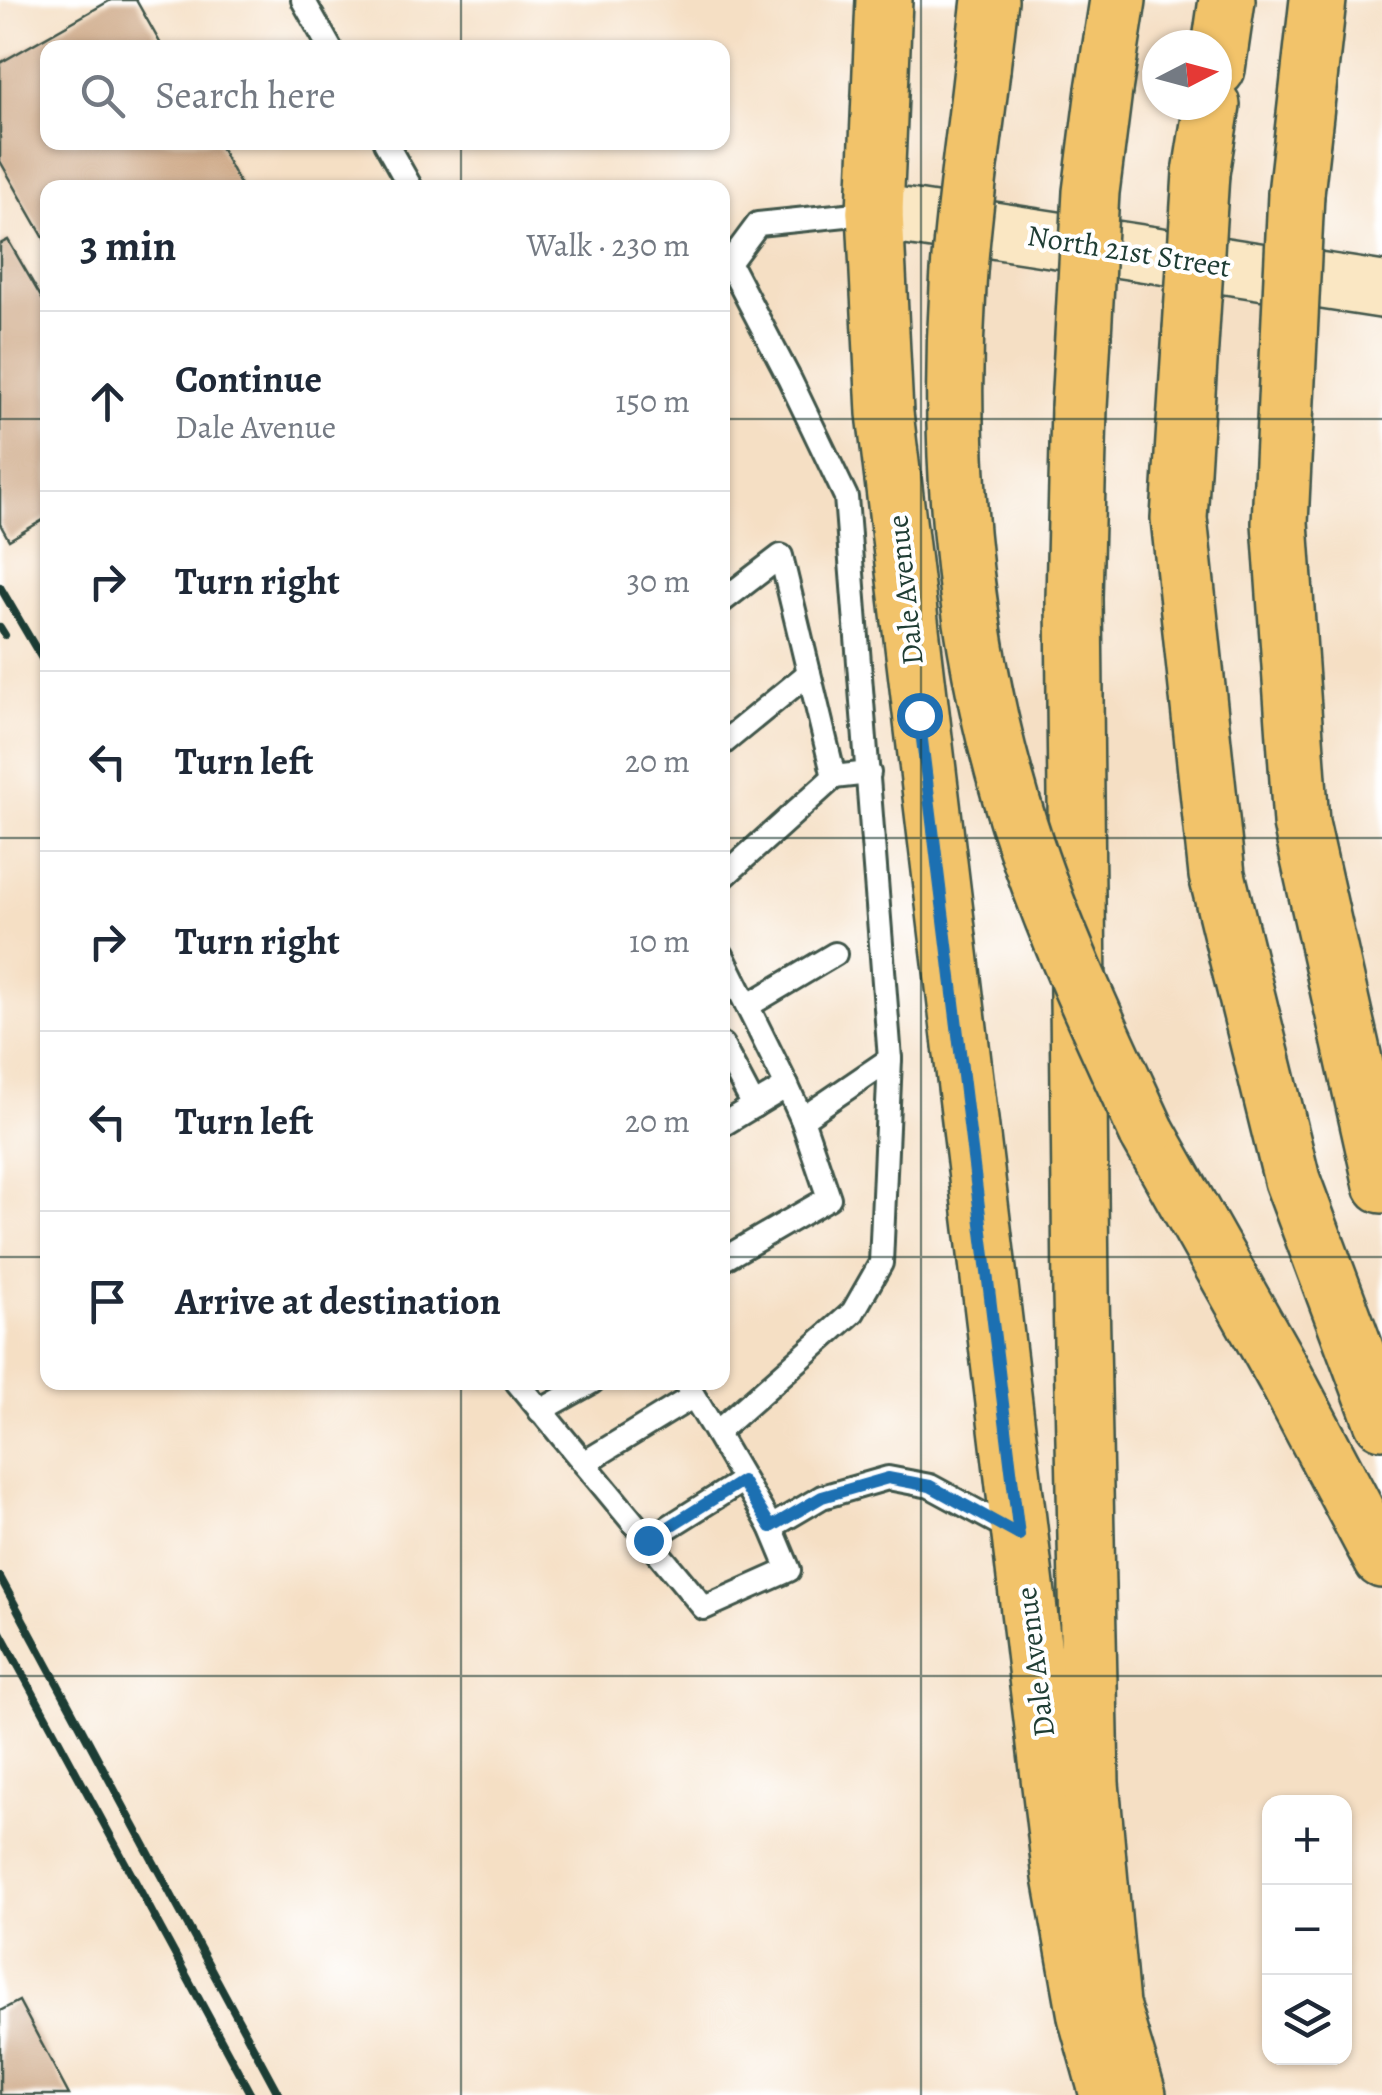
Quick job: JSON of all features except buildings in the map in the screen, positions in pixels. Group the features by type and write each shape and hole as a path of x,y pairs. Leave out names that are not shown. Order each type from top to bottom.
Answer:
{"main road":[{"name":"Dale Avenue","path":"884,0 876,212 885,414 1061,1877 1086,2016 1108,2095"},
{"path":"990,0 958,287 955,415 966,587 992,725 1026,845 1071,964 1147,1132 1382,1560"},
{"path":"1118,0 1091,192 1074,598 1090,1784 1111,2005 1138,2095"},
{"path":"1223,30 1227,0"},
{"path":"1318,0 1296,194 1280,523 1302,823 1382,1185"},
{"path":"1210,120 1202,173 1179,518 1217,875 1292,1180 1382,1421"},
{"name":"North 21st Street","path":"876,212 1382,290"}],"lane":[{"path":"303,0 326,40"},
{"path":"390,150 406,180"},
{"path":"730,261 758,224 876,212"},
{"path":"716,1432 853,1312 881,1263 890,1059 846,497 730,268"},
{"path":"730,596 780,556 834,777"},
{"path":"730,737 809,673"},
{"path":"730,871 834,777 868,773"},
{"path":"749,1005 834,954"},
{"path":"730,970 802,1120 829,1198 730,1255"},
{"path":"802,1120 890,1059"},
{"path":"730,1060 754,1106"},
{"path":"730,1120 787,1086"},
{"path":"523,1390 704,1608 789,1570 771,1527 688,1390 584,1463"},
{"path":"540,1411 578,1390"},
{"path":"771,1527 822,1497 888,1478 930,1486 1019,1535"},
{"path":"648,1540 742,1481"}],"railway":[{"path":"0,587 40,655"},
{"path":"0,627 5,635"},
{"path":"0,1577 279,2095"},
{"path":"0,1632 251,2095"}],"route":[{"path":"648,1540 742,1481 771,1527 822,1497 888,1478 930,1486 1019,1535 919,715"}]}
